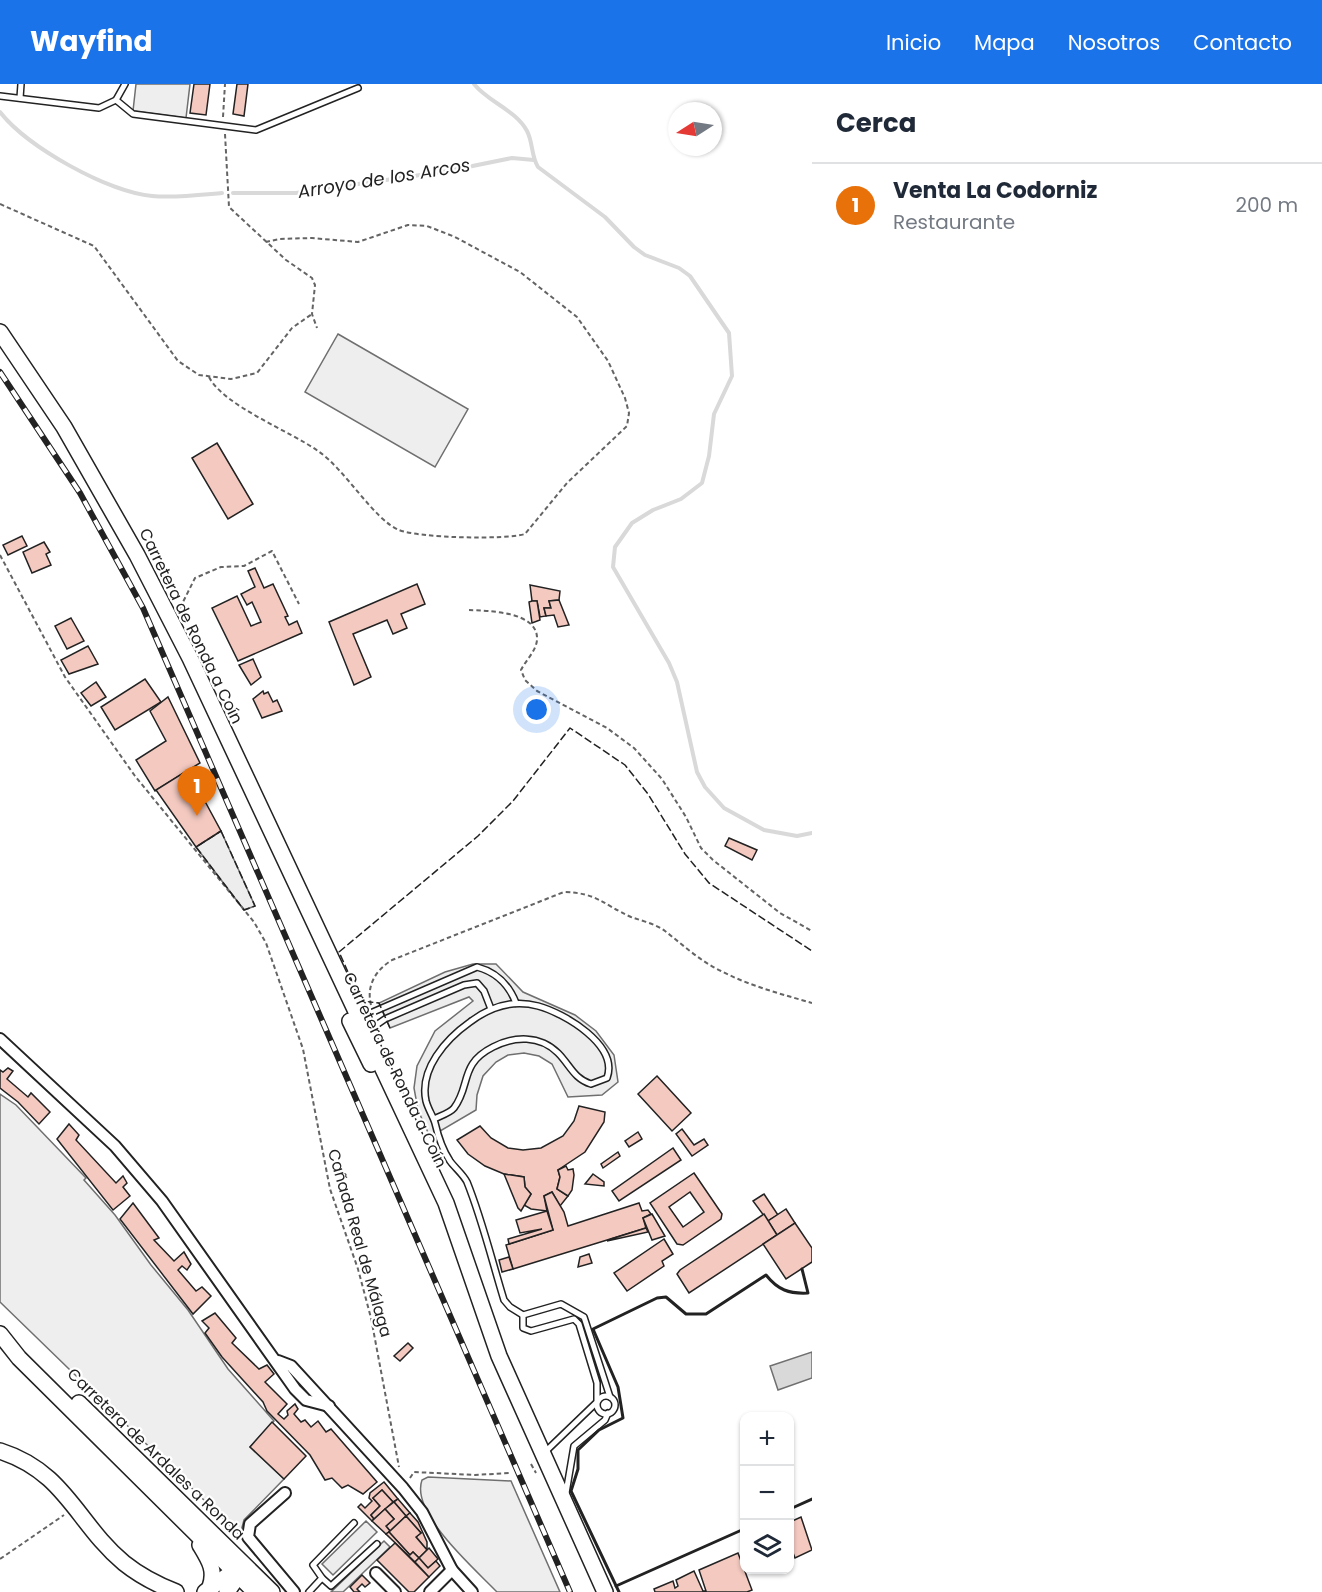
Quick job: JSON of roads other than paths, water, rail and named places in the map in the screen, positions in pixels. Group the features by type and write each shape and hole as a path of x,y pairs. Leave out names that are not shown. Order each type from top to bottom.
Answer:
{"main road":[{"name":"Carretera de Ronda a Coín","path":"0,332 64,427 70,441"},
{"name":"Carretera de Ronda a Coín","path":"0,346 70,441 122,526 173,624 270,832 275,849 334,987 451,1222"},
{"name":"Carretera de Ronda a Coín","path":"270,832 280,846 367,1021 446,1203 499,1356 605,1592"},
{"path":"334,987 345,996 356,1018 367,1021 361,1030 372,1054 376,1075"},
{"name":"Carretera de Ardales a Ronda","path":"0,1334 13,1347 19,1358 255,1592"},
{"name":"Carretera de Ardales a Ronda","path":"13,1347 24,1352 65,1390 272,1592"},
{"path":"0,1451 34,1467 59,1486 124,1563 145,1577 176,1592"},
{"path":"183,1504 193,1521 233,1562 236,1579 227,1592"},
{"path":"194,1531 210,1561 213,1579 208,1590"},
{"path":"208,1590 225,1576 236,1572 248,1577 263,1592"}],"street":[{"path":"0,1039 115,1146 162,1200 238,1311 278,1361 291,1366 403,1488 422,1512 452,1570 472,1592"},
{"path":"285,1493 250,1524 248,1537 294,1592"},
{"path":"430,1592 452,1570"},
{"path":"376,1572 395,1592"}],"lane":[{"path":"20,98 21,84"},
{"path":"0,96 99,108 116,100 125,84"},
{"path":"116,100 133,114 256,130 358,88"},
{"path":"367,1021 477,967 492,971 506,986 516,1003"},
{"path":"367,1021 385,1019 465,985 477,983 484,991 491,1009"},
{"path":"434,1119 453,1110 467,1071 477,1058 504,1041 523,1038 548,1046 557,1052 582,1082 591,1084 608,1078 610,1072 607,1059 582,1028 554,1010 516,1003 491,1009 459,1029 433,1062 427,1082 426,1101 450,1162 466,1180 504,1300 523,1315 561,1304 584,1317 614,1406 605,1420 574,1446 564,1501"},
{"path":"523,1315 523,1328 531,1331 574,1319 579,1324 597,1383 599,1410 608,1413"},
{"path":"543,1454 602,1396 610,1397"},
{"path":"354,1523 313,1564 322,1578 331,1586 377,1544"},
{"path":"309,1592 322,1578"}],"waterway":[{"path":"474,84 522,124 529,135 538,167 605,217 645,255 679,268 690,276 729,333 732,376 714,414 709,456 702,483 681,499 653,510 632,523 615,547 613,567 669,663 677,682 697,772 705,787 724,808 764,830 797,836 812,833"},
{"name":"Arroyo de los Arcos","path":"0,112 12,125 48,153 113,186 152,196 222,193"},
{"name":"Arroyo de los Arcos","path":"233,193 296,193 448,171 512,158 534,160"}],"railway":[{"path":"0,372 80,493 143,608 570,1592"}],"place":[{"name":"Venta La Codorniz","path":"197,816"}]}
